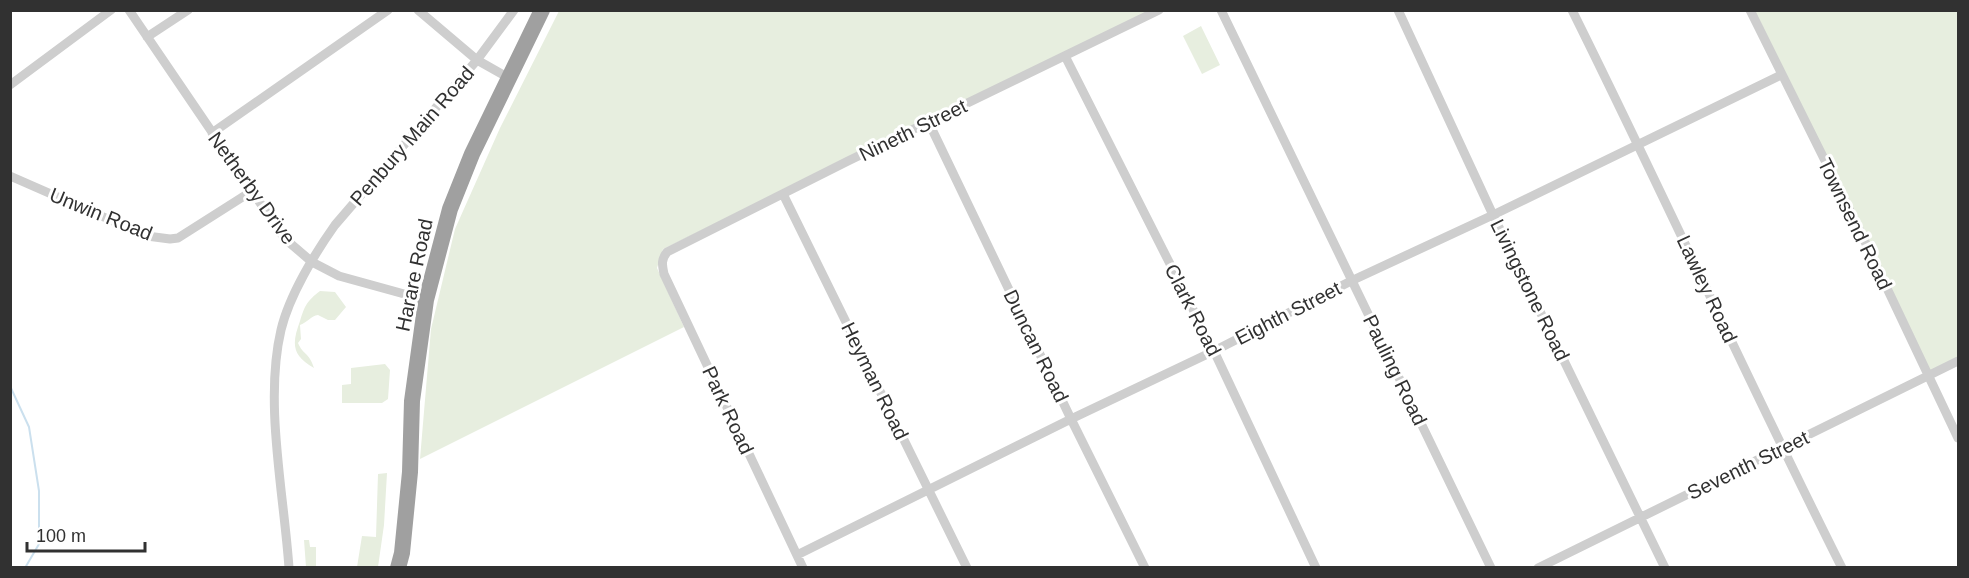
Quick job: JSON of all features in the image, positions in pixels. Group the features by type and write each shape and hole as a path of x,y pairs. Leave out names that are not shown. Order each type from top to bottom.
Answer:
{"highway":[{"name":"Harare Road","path":"398,567 402,553 410,472 412,401 426,300 450,209 472,154 542,10"}],"street":[{"path":"10,85 111,10"},
{"name":"Netherby Drive","path":"129,10 284,238 312,262 351,281 426,300"},
{"path":"147,37 188,10"},
{"path":"212,133 388,10"},
{"path":"418,10 477,60 508,78"},
{"name":"Penbury Main Road","path":"289,567 276,448 275,389 284,319 312,262 335,225 477,60 514,10"},
{"name":"Nineth Street","path":"667,252 1159,10"},
{"name":"Pauling Road","path":"1221,10 1491,567"},
{"name":"Livingstone Road","path":"1398,10 1493,215 1665,567"},
{"name":"Lawley Road","path":"1572,10 1639,145 1782,448 1842,567"},
{"name":"Townsend Road","path":"1750,10 1857,225 1959,438"},
{"name":"Clark Road","path":"1065,56 1214,351 1316,567"},
{"name":"Eighth Street","path":"797,555 1214,351 1351,281 1493,215 1781,75"},
{"name":"Duncan Road","path":"929,123 1071,420 1145,567"},
{"name":"Unwin Road","path":"10,176 147,236 164,239 178,238 252,191"},
{"name":"Heyman Road","path":"783,194 967,567"},
{"name":"Park Road","path":"667,252 662,262 664,274 803,567"},
{"name":"Seventh Street","path":"1538,567 1959,361"}],"green space":[{"path":"559,11 1153,11 663,249 657,268 684,327 420,459 431,329 455,229 500,128"},
{"path":"1753,11 1958,11 1958,361 1928,375"},
{"path":"1201,26 1220,65 1202,74 1183,36"},
{"path":"320,291 335,292 346,307 335,320 328,320 318,315 300,325 301,339 298,343 314,368 297,353 295,342 305,307"},
{"path":"385,364 390,370 388,399 382,403 342,403 342,385 351,384 351,368"},
{"path":"387,473 384,525 378,567 357,567 362,536 376,537 378,474"},
{"path":"304,540 309,540 310,547 316,547 316,567 306,567"}],"waterway":[{"path":"10,386 29,427 39,491 39,544 25,568"}]}
